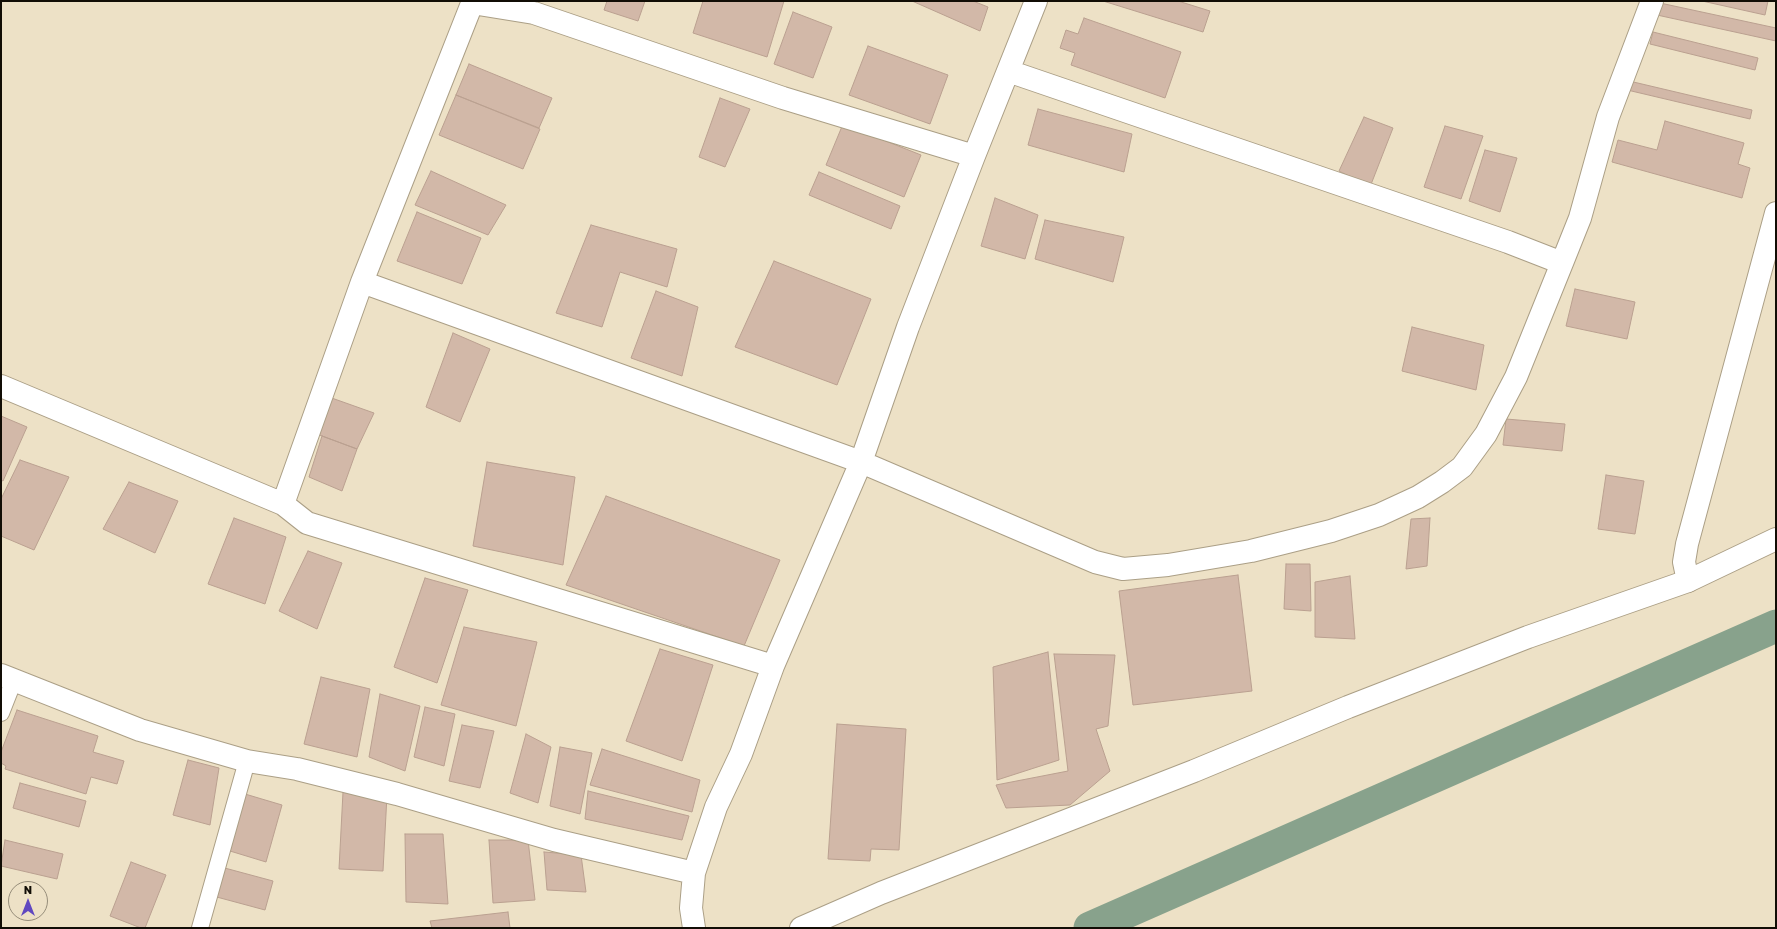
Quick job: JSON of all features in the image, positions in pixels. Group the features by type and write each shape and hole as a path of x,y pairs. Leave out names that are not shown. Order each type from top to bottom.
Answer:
{"street":[{"path":"692,918 694,873 716,807 741,754 773,666 861,462 908,327 1036,1"},
{"path":"362,282 861,462 1095,562 1123,569 1168,565 1251,551 1331,531 1379,515 1418,497 1462,467 1486,434 1516,377 1580,218 1608,117 1652,1"},
{"path":"283,504 362,282 472,2 534,13 783,98 974,156"},
{"path":"1008,71 1508,242 1562,263"},
{"path":"1686,562 1776,213"},
{"path":"1,386 283,504 307,523 773,666"},
{"path":"801,928 881,893 1194,771 1348,707 1528,637 1686,562 1776,539"},
{"path":"8,678 140,730 247,761 297,769 397,794 554,840 694,873"}],"lane":[{"path":"1,713 8,678"},
{"path":"200,928 247,761"}],"building":[{"path":"607,1 645,1 638,21 604,10"},
{"path":"703,1 784,1 767,57 693,33"},
{"path":"912,1 973,1 988,7 980,31"},
{"path":"1103,1 1178,1 1210,11 1203,32"},
{"path":"1702,1 1768,1 1765,15"},
{"path":"1660,3 1776,28 1776,41 1657,15"},
{"path":"793,12 832,27 813,78 774,64"},
{"path":"1084,18 1181,52 1165,98 1071,65 1075,53 1060,48 1066,30 1078,34"},
{"path":"1653,32 1758,58 1755,70 1650,44"},
{"path":"868,46 948,75 930,124 849,95"},
{"path":"469,64 552,98 539,128 456,95"},
{"path":"1625,80 1752,110 1750,119 1623,89"},
{"path":"456,95 540,129 523,169 439,135"},
{"path":"720,98 750,109 725,167 699,157"},
{"path":"1038,109 1132,134 1124,172 1028,145"},
{"path":"1364,117 1393,128 1370,187 1339,171"},
{"path":"1665,121 1744,143 1738,164 1750,168 1742,198 1612,162 1618,140 1657,150"},
{"path":"843,124 921,155 904,197 826,165"},
{"path":"1445,126 1483,136 1461,199 1424,187"},
{"path":"1485,150 1517,158 1500,212 1469,201"},
{"path":"431,171 506,205 488,235 415,205"},
{"path":"819,172 900,206 891,229 809,195"},
{"path":"995,198 1038,215 1025,259 981,246"},
{"path":"417,212 481,238 462,284 397,261"},
{"path":"1045,220 1124,237 1113,282 1035,259"},
{"path":"591,225 677,249 667,287 620,272 602,327 556,313"},
{"path":"774,261 871,299 837,385 735,347"},
{"path":"1575,289 1635,302 1627,339 1566,326"},
{"path":"656,291 698,307 682,376 631,358"},
{"path":"1412,327 1484,345 1476,390 1402,371"},
{"path":"453,333 490,349 460,422 426,407"},
{"path":"326,396 374,413 357,449 314,433"},
{"path":"1,416 27,427 3,481 1,480"},
{"path":"1506,419 1565,424 1562,451 1503,445"},
{"path":"322,436 357,449 342,491 309,477"},
{"path":"20,460 69,477 34,550 1,536 1,499"},
{"path":"487,462 575,477 563,565 473,546"},
{"path":"1606,475 1644,481 1635,534 1598,529"},
{"path":"129,482 178,501 155,553 103,529"},
{"path":"606,496 780,560 744,646 566,585"},
{"path":"234,518 286,537 265,604 208,584"},
{"path":"1430,518 1427,566 1406,569 1411,519"},
{"path":"308,551 342,563 317,629 279,611"},
{"path":"1286,564 1310,564 1311,611 1284,609"},
{"path":"1238,575 1252,691 1133,705 1119,591"},
{"path":"1350,576 1355,639 1315,637 1315,582"},
{"path":"425,578 468,590 437,683 394,667"},
{"path":"464,627 537,642 516,726 441,705"},
{"path":"660,649 713,665 682,761 626,741"},
{"path":"1048,652 1059,760 997,780 993,667"},
{"path":"1054,654 1115,655 1108,726 1096,729 1110,771 1070,805 1006,808 996,785 1068,771"},
{"path":"321,677 370,689 357,757 304,744"},
{"path":"380,694 420,706 405,771 369,757"},
{"path":"425,707 455,714 444,766 414,757"},
{"path":"17,710 98,736 93,752 124,761 117,784 91,777 86,794 5,769 6,766 1,763 1,752"},
{"path":"837,724 906,729 899,850 871,849 870,861 828,859"},
{"path":"462,725 494,731 480,788 449,781"},
{"path":"526,734 551,747 538,803 510,793"},
{"path":"560,747 592,753 580,814 550,806"},
{"path":"602,749 700,780 692,812 590,785"},
{"path":"188,760 219,768 210,825 173,815"},
{"path":"20,783 86,801 79,827 13,808"},
{"path":"588,791 689,816 682,840 585,819"},
{"path":"343,792 387,795 383,871 339,869"},
{"path":"245,794 282,805 266,862 230,851"},
{"path":"405,834 443,834 448,904 406,902"},
{"path":"5,840 63,854 57,879 1,866"},
{"path":"489,840 528,840 535,900 493,903"},
{"path":"544,852 581,855 586,892 547,890"},
{"path":"131,862 166,875 145,928 141,928 110,916"},
{"path":"221,867 273,881 265,910 213,896"},
{"path":"508,912 510,928 432,928 430,921"}],"waterway":[{"path":"1090,928 1776,626"}]}
